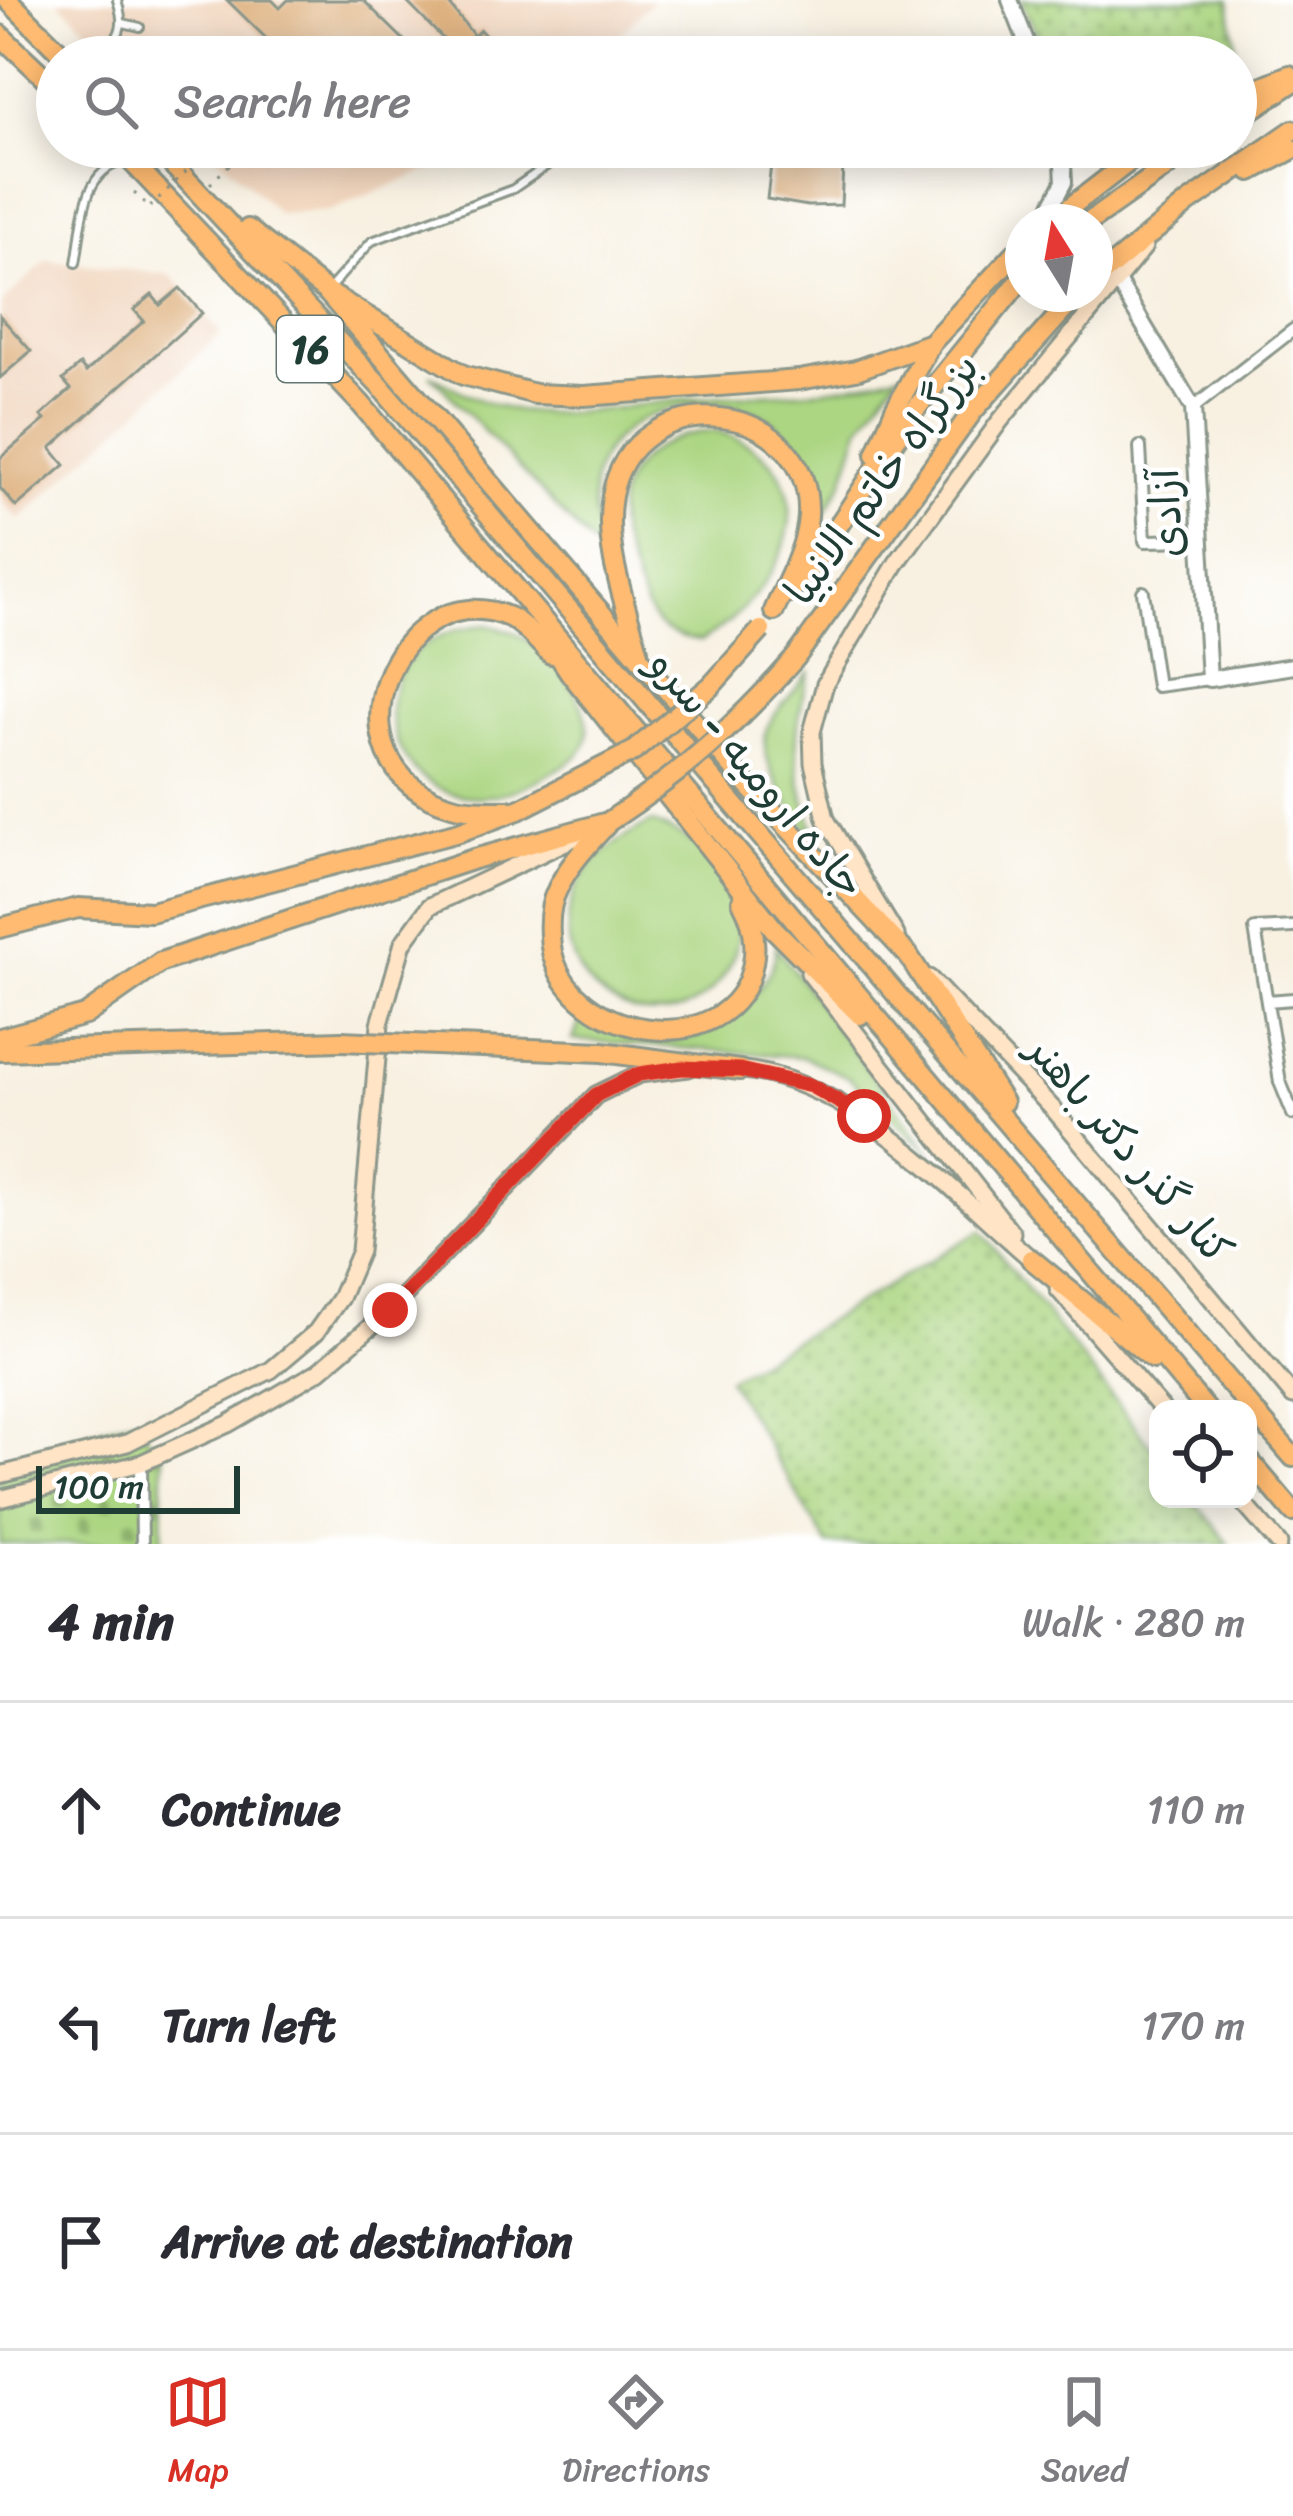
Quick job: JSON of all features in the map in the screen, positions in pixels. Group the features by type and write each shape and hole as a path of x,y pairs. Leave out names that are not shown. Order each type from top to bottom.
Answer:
{"highway":[{"path":"8,0 44,36"},
{"path":"0,35 36,69"},
{"path":"1257,90 1293,78"},
{"path":"1257,104 1293,78"},
{"path":"1257,155 1293,130"},
{"path":"1257,168 1293,149"},
{"name":"جاده ارومیه - سرو","path":"138,168 361,404 1198,1400"},
{"name":"جاده ارومیه - سرو","path":"177,168 380,386 1293,1457"},
{"path":"1071,204 1120,168"},
{"path":"1113,205 1165,168"},
{"path":"1113,265 1238,168"},
{"path":"1188,203 1256,168"},
{"path":"202,192 327,292 463,375 535,394 584,396 799,380 856,370 931,343"},
{"path":"858,498 895,409 931,343 1005,264"},
{"path":"327,292 748,785 908,955 1043,1162"},
{"name":"بزرگراه خاتم الانبیا","path":"0,928 78,908 151,912 459,832 518,810 634,751 711,686 760,630 813,564 914,411 1005,299"},
{"name":"بزرگراه خاتم الانبیا","path":"608,822 660,788 742,719 796,657 973,411 1062,312"},
{"path":"639,654 610,529 612,494 623,466 645,439 675,422 718,415 749,423 792,458 807,489 805,542 774,610"},
{"path":"494,559 571,674 774,929 949,1103"},
{"path":"518,810 452,806 421,793 395,767 382,740 380,710 386,674 404,645 419,632 453,614 487,611 513,618 571,674"},
{"path":"608,822 571,865 554,895 550,943 553,962 570,991 595,1012 628,1026 656,1030 698,1025 724,1012 749,984 755,950 752,918 714,850"},
{"path":"0,1038 85,1015 161,962 474,860 608,822"},
{"path":"0,1051 341,1041 602,1052 740,1070"},
{"path":"1031,1258 1188,1388"},
{"path":"1257,1470 1293,1512"}],"main road":[{"name":"کنار گذر دکتر باهنر","path":"1170,218 1000,421 896,564 826,684 812,731 813,763 826,819 908,955 1055,1111 1293,1396"},
{"path":"0,1475 127,1443 271,1370 316,1332 340,1298 359,1251 380,1024 403,943 430,905 608,822"},
{"path":"774,929 1031,1258 1154,1400"},
{"path":"0,1499 141,1462 227,1424 319,1371 390,1310 596,1095 639,1074 682,1068 740,1070 811,1086 864,1116 1031,1258"},
{"path":"76,1458 80,1480"},
{"path":"1248,1508 1279,1544"}],"street":[{"path":"1010,0 1024,36"},
{"path":"1055,204 1064,182 1063,168"},
{"name":"آزادی","path":"1116,279 1193,408 1209,679"},
{"path":"1193,408 1293,330"},
{"path":"1140,447 1145,541 1201,540"},
{"path":"1143,592 1157,686 1293,666"},
{"path":"1293,927 1256,928 1293,1114"},
{"path":"1267,1001 1293,999"},
{"path":"141,1462 142,1544"}],"lane":[{"path":"117,0 123,23 119,36"},
{"path":"123,23 140,27"},
{"path":"76,263 86,205 104,168"},
{"path":"327,292 372,241 513,189 544,168"}],"path":[{"path":"134,193 150,207 190,168"},
{"path":"202,192 226,168"}],"shaded area":[{"path":"58,0 653,0 619,36 95,36"},
{"path":"231,168 434,168 330,211 279,214"},
{"path":"47,260 171,275 221,334 19,520 0,501 0,305"}],"green space":[{"path":"1021,0 1229,0 1234,36 1037,36"},
{"path":"899,373 860,427 843,482 822,518 809,463 790,437 764,416 716,403 664,410 640,421 603,455 594,479 593,510 607,561 430,374 492,405 561,413 823,389"},
{"path":"717,431 756,449 779,473 789,502 788,532 757,593 701,641 665,630 649,613 621,540 619,507 623,488 644,457 677,438"},
{"path":"486,625 526,639 555,666 579,700 588,734 576,757 545,776 491,796 447,792 415,770 396,738 392,702 404,666 435,639"},
{"path":"810,671 799,717 797,755 816,837 778,786 765,738 772,719"},
{"path":"652,822 707,855 730,888 739,921 734,954 720,981 696,1002 667,1013 634,1011 600,993 580,971 568,931 571,903 585,873 608,849"},
{"path":"776,947 932,1155 848,1077 804,1057 573,1040 581,1017 630,1034 672,1040 712,1030 756,992 772,967"},
{"path":"981,1231 1149,1444 1149,1508 1200,1508 1229,1544 827,1544 728,1379"},
{"path":"132,1419 163,1456 162,1544 0,1544 0,1461"}],"building":[{"path":"227,0 272,0 280,8 288,0 363,0 400,36 264,36"},
{"path":"405,0 446,0 474,36 440,36"},
{"path":"771,168 843,168 841,205 808,206 767,199"},
{"path":"180,288 202,313 51,448 65,465 16,507 0,488 0,458 45,420 41,416 71,389 63,380 80,365 86,372 144,321 134,310 152,295 160,305"},
{"path":"0,316 31,351 0,378"}],"route":[{"path":"390,1310 596,1095 639,1074 682,1068 740,1070 811,1086 864,1116"}]}
